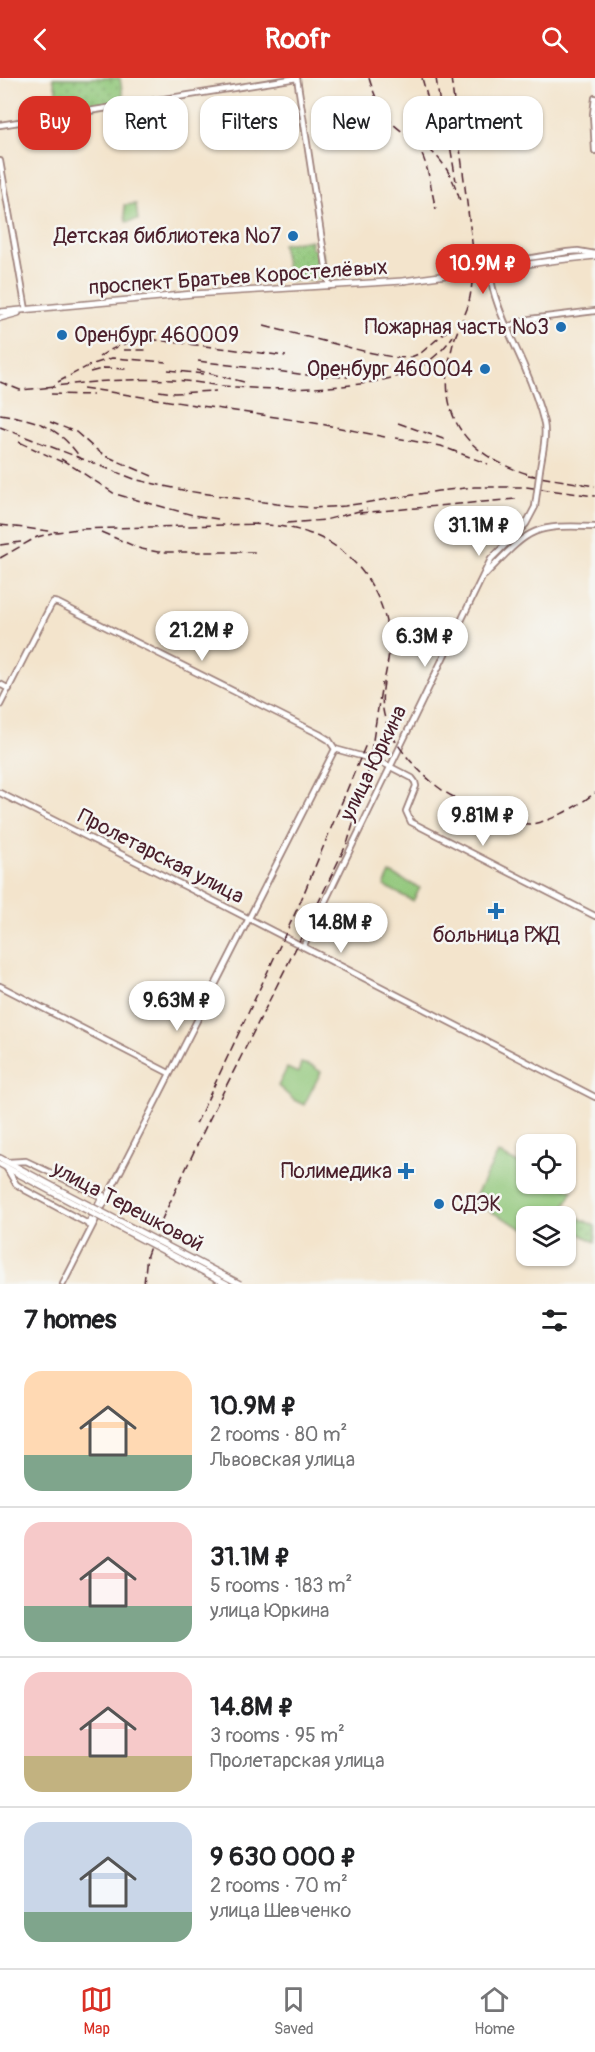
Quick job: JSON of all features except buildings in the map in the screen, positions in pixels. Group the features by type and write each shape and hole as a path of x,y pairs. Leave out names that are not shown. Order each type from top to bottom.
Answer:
{"main road":[{"path":"0,125 297,78 329,286"},
{"path":"595,98 593,114 595,151"},
{"path":"0,160 26,310"},
{"name":"проспект Братьев Коростелёвых","path":"507,327 493,290 491,274 496,266 567,252 595,255"},
{"name":"проспект Братьев Коростелёвых","path":"0,312 204,293 403,281 558,260 583,254"},
{"name":"проспект Братьев Коростелёвых","path":"0,318 26,310"},
{"path":"507,327 530,319 595,311"},
{"name":"улица Юркина","path":"303,947 481,579 496,552 528,521 535,507 545,426 537,398 507,327"},
{"path":"481,579 522,538 539,530 555,526 595,527"},
{"path":"496,552 496,556 501,558"},
{"path":"0,705 53,602 58,603 319,734 329,740 334,748 390,766 416,782 406,811 411,822 595,916"},
{"path":"0,684 9,689"},
{"path":"63,1284 88,1234 90,1225 110,1190 334,748"},
{"name":"Пролетарская улица","path":"0,793 595,1097"},
{"path":"0,986 169,1073"},
{"name":"улица Терешковой","path":"0,1158 5,1164 240,1284"},
{"path":"90,1225 16,1184 5,1164 26,1161 104,1198"},
{"name":"улица Терешковой","path":"55,1190 227,1284"}],"green space":[{"path":"53,78 120,78 123,96 103,96 103,106 91,108 91,96 58,96"},
{"path":"136,204 138,220 126,222 124,205"},
{"path":"311,240 311,249 322,251 326,275 323,279 289,281 282,244"},
{"path":"390,873 420,888 413,901 384,886"},
{"path":"301,1063 321,1072 304,1105 294,1100 278,1086 287,1068 298,1073"},
{"path":"498,1153 516,1162 516,1194 571,1194 565,1206 516,1206 516,1225 472,1202"},
{"path":"576,1216 595,1226 595,1242 576,1232"}],"railway":[{"path":"369,78 378,102 389,119 437,157 450,175 460,201"},
{"path":"422,78 427,96"},
{"path":"436,78 439,96"},
{"path":"451,78 473,258 469,302 452,348 448,373 448,395 453,415 462,432 475,446 492,458 535,476"},
{"path":"420,150 436,209"},
{"path":"451,150 456,181"},
{"path":"264,326 398,358 421,353 449,329"},
{"path":"46,387 141,380 181,381 255,388 351,385 374,382 412,371 435,356 453,336"},
{"path":"99,357 126,344 156,340 286,356"},
{"path":"123,350 147,350"},
{"path":"58,382 90,365 112,358 166,362"},
{"path":"198,361 307,375 348,377"},
{"path":"90,372 105,368 128,369"},
{"path":"168,370 203,374"},
{"path":"196,370 244,382"},
{"path":"0,382 20,390 55,387"},
{"path":"83,388 321,424 385,437"},
{"path":"159,391 174,393 216,391"},
{"path":"51,394 93,395"},
{"path":"0,414 37,422 47,427 65,440 82,460"},
{"path":"50,422 76,432 106,456 152,476"},
{"path":"398,423 449,441"},
{"path":"0,427 137,480 187,491 277,504 313,508 345,506 474,487 526,487 595,496"},
{"path":"396,438 441,446 488,464"},
{"path":"19,442 62,462"},
{"path":"61,459 115,494 193,515 218,519"},
{"path":"528,475 595,486"},
{"path":"359,513 516,499"},
{"path":"287,523 325,520 367,509"},
{"path":"250,524 294,529 325,540 354,562 365,576 375,591 387,626 389,654 382,703 387,724 396,742 409,759 438,787 482,811 530,824 555,817 595,793"},
{"path":"0,525 57,532 78,529 257,524"},
{"path":"101,532 141,549 158,552 256,552"},
{"path":"0,558 37,537 52,533"},
{"path":"0,545 21,542"},
{"path":"144,1284 147,1255 154,1236 207,1124 348,841 367,778 382,683"},
{"path":"196,1124 299,905 367,742"}],"place":[{"name":"Детская библиотека №7","path":"293,236"},
{"name":"Пожарная часть №3","path":"561,327"},
{"name":"Оренбург 460009","path":"62,335"},
{"name":"Оренбург 460004","path":"485,369"},
{"name":"больница РЖД","path":"496,911"},
{"name":"Полимедика","path":"406,1171"},
{"name":"СДЭК","path":"439,1204"}]}
